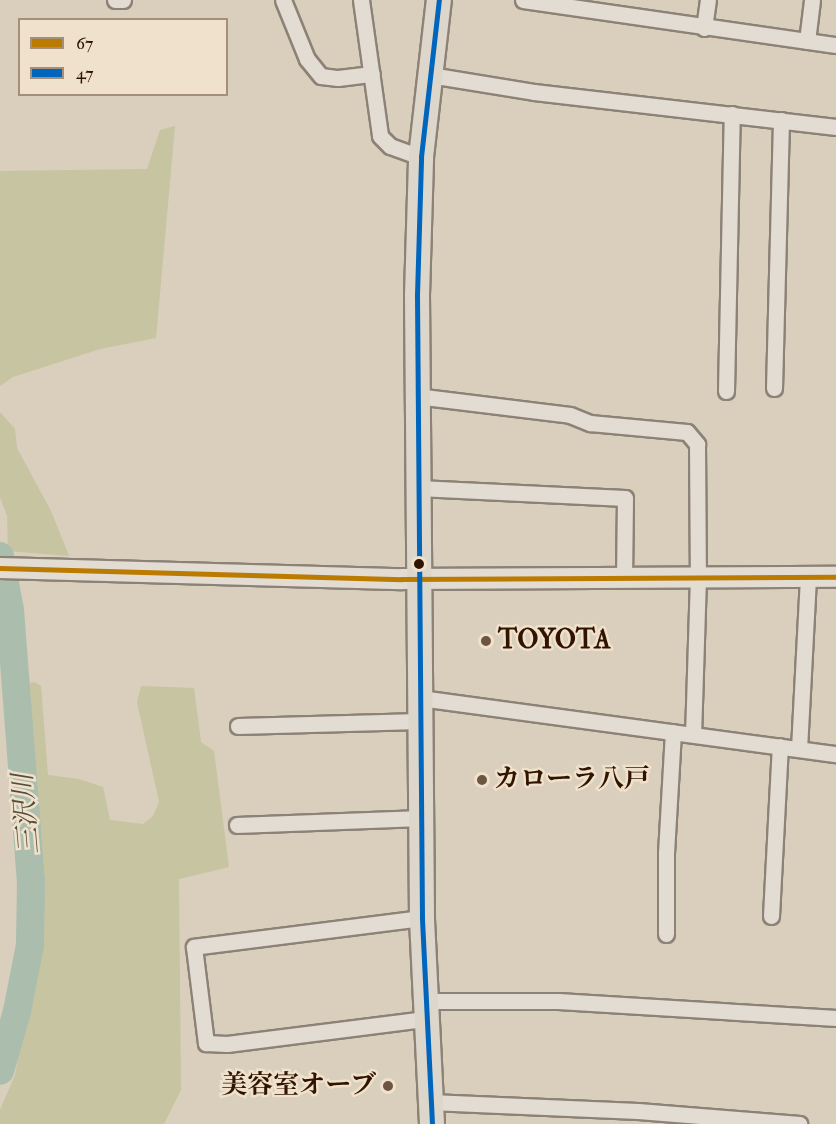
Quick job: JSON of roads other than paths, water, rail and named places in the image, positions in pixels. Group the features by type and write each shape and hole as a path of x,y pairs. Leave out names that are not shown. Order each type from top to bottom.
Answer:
{"main road":[{"path":"431,1113 422,918 416,396 421,157 439,0"}],"street":[{"path":"115,0 123,0"},
{"path":"283,0 307,59 321,76 338,78 372,74"},
{"path":"361,0 380,136 390,146 421,157"},
{"path":"523,0 704,28 836,45"},
{"path":"704,28 708,0"},
{"path":"807,42 812,0"},
{"path":"430,75 534,92 836,127"},
{"path":"726,391 732,114"},
{"path":"774,388 782,120"},
{"path":"416,396 570,415 590,423 687,432 697,444 698,577 693,734"},
{"path":"418,488 625,498 624,577"},
{"path":"0,568 254,577 836,577"},
{"path":"799,749 808,577"},
{"path":"238,726 420,710 693,734 836,754"},
{"path":"666,934 666,854 673,732"},
{"path":"771,916 780,746"},
{"path":"237,825 421,818"},
{"path":"422,918 194,947 206,1043 227,1044 425,1010 558,1001 836,1018"},
{"path":"431,1113 638,1111 799,1124"}],"waterway":[{"name":"三沢川","path":"0,556 10,610 31,880 30,945 17,1011 0,1071"}],"place":[{"name":"TOYOTA","path":"486,641"},
{"name":"カローラ八戸","path":"482,780"},
{"name":"美容室オーブ","path":"388,1086"}]}
